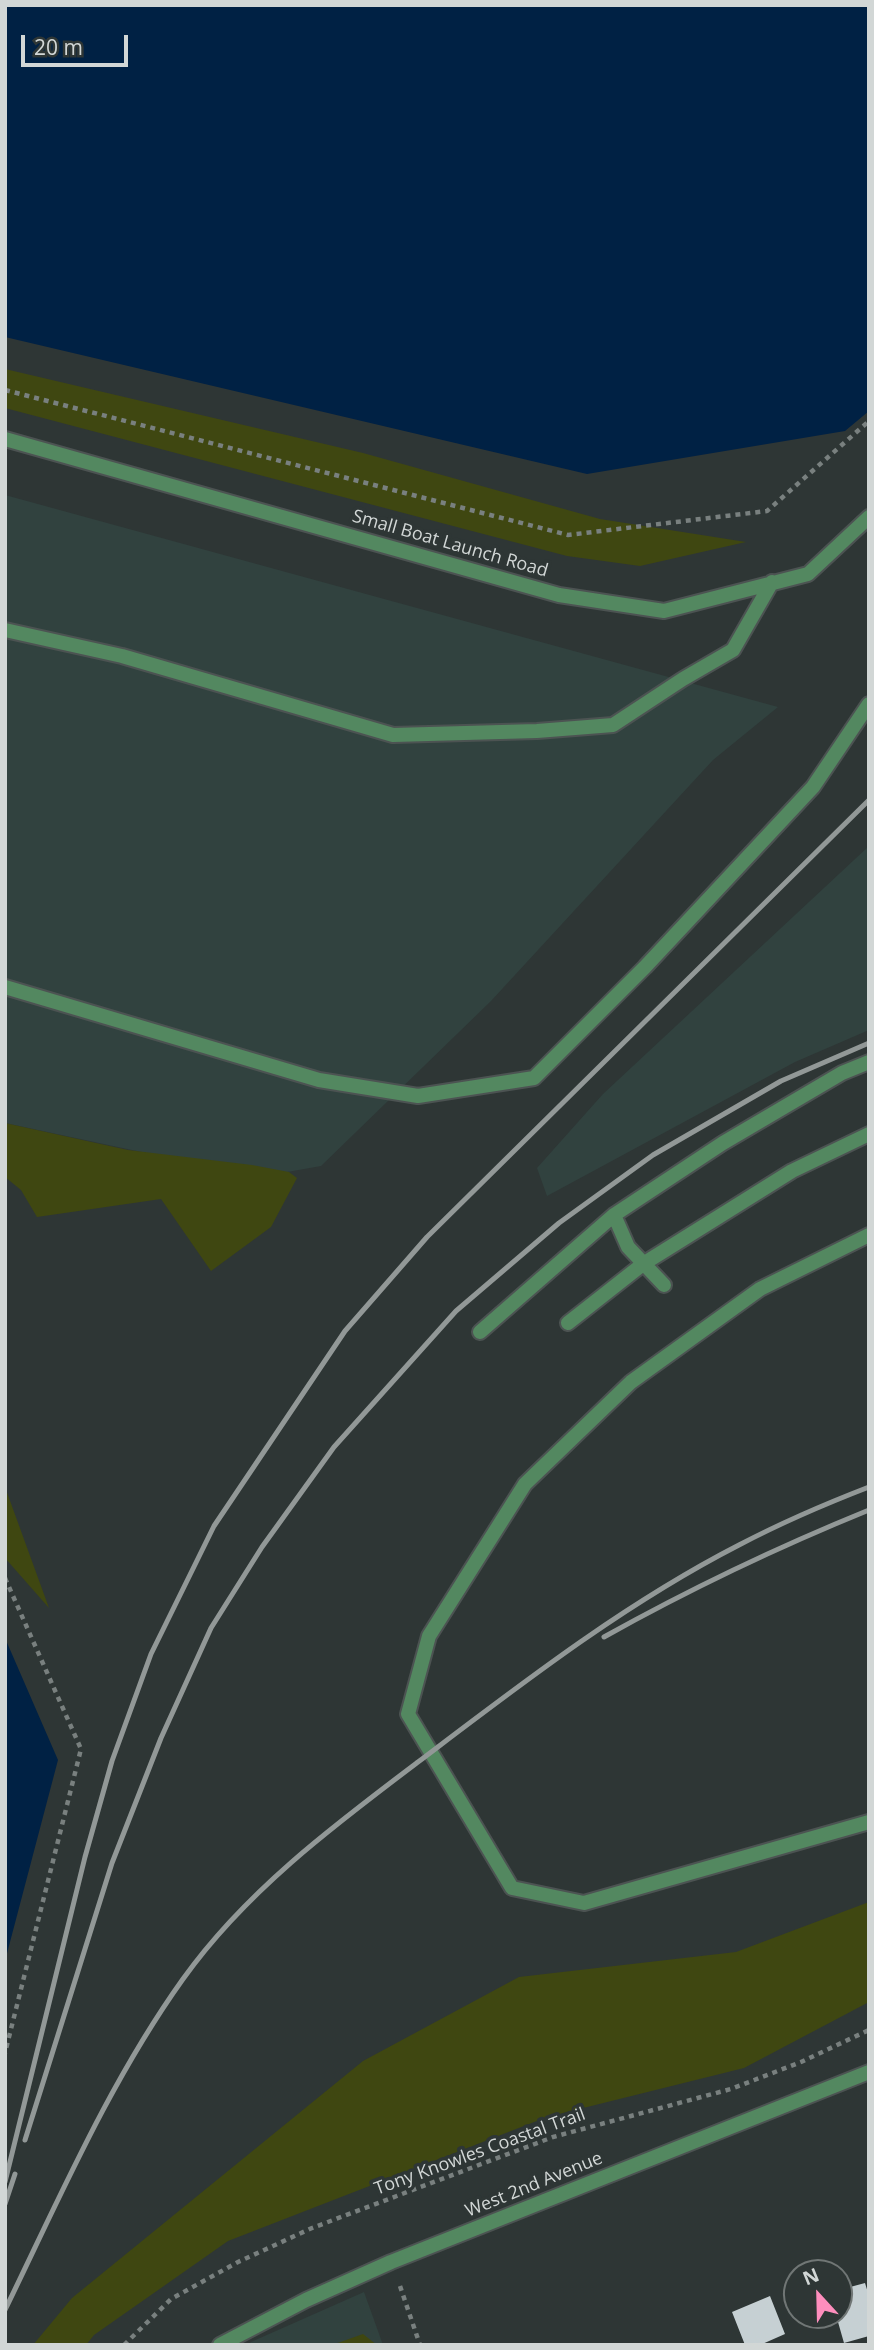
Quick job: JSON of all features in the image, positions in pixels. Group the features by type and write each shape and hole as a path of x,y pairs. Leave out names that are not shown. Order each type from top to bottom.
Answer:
{"street":[{"name":"Small Boat Launch Road","path":"5,439 559,595 664,611 808,574 869,517"},
{"path":"5,630 122,656 393,735 537,731 613,725 733,650 772,582"},
{"path":"5,987 319,1080 418,1096 534,1078 645,967 813,787 869,704"},
{"path":"480,1332 614,1214 723,1143 842,1073 869,1062"},
{"path":"568,1323 643,1264 792,1171 869,1134"},
{"path":"614,1214 628,1247 664,1285"},
{"path":"869,1235 760,1289 631,1382 524,1484 429,1636 408,1714 512,1888 584,1903 869,1822"},
{"name":"West 2nd Avenue","path":"220,2345 306,2300 391,2262 869,2072"}],"path":[{"path":"5,390 568,535 767,511 869,421"},
{"path":"5,1578 81,1749 5,2053"},
{"name":"Tony Knowles Coastal Trail","path":"124,2345 172,2300 238,2262 312,2228 553,2137 731,2089 801,2063 869,2031"},
{"path":"391,2262 420,2345"}],"shaded area":[{"path":"5,495 778,707 713,760 491,1001 321,1166 259,1177 5,1123"},
{"path":"869,846 869,1030 795,1062 547,1196 537,1168 603,1094"},
{"path":"364,2292 383,2345 247,2345 251,2342"}],"green space":[{"path":"5,369 363,453 600,519 746,542 640,566 567,556 5,408"},
{"path":"5,1123 128,1150 252,1165 289,1172 297,1178 271,1227 211,1271 161,1199 37,1217 21,1190 5,1177"},
{"path":"5,1487 49,1608 5,1558"},
{"path":"869,1902 869,2002 744,2068 547,2117 228,2241 94,2335 86,2345 33,2345 72,2298 363,2061 519,1977 736,1952"},
{"path":"363,2334 377,2345 332,2345"}],"water":[{"path":"5,5 869,5 869,411 845,431 587,474 5,337"},
{"path":"5,1638 58,1760 5,1961"}],"building":[{"path":"865,2283 869,2296 869,2336 844,2343 840,2329 853,2329 853,2286"},
{"path":"770,2296 785,2334 760,2345 745,2345 732,2312"}],"railway":[{"path":"5,2182 85,1857 112,1761 151,1654 214,1526 345,1331 427,1237 869,800"},
{"path":"25,2140 112,1863 161,1738 211,1628 262,1547 334,1447 456,1311 559,1223 653,1155 781,1081 869,1043"},
{"path":"5,2310 87,2140 132,2058 207,1947 262,1889 386,1786 614,1619 696,1568 739,1545 803,1514 869,1487"},
{"path":"604,1637 735,1569 869,1510"},
{"path":"5,2204 15,2174"}]}
